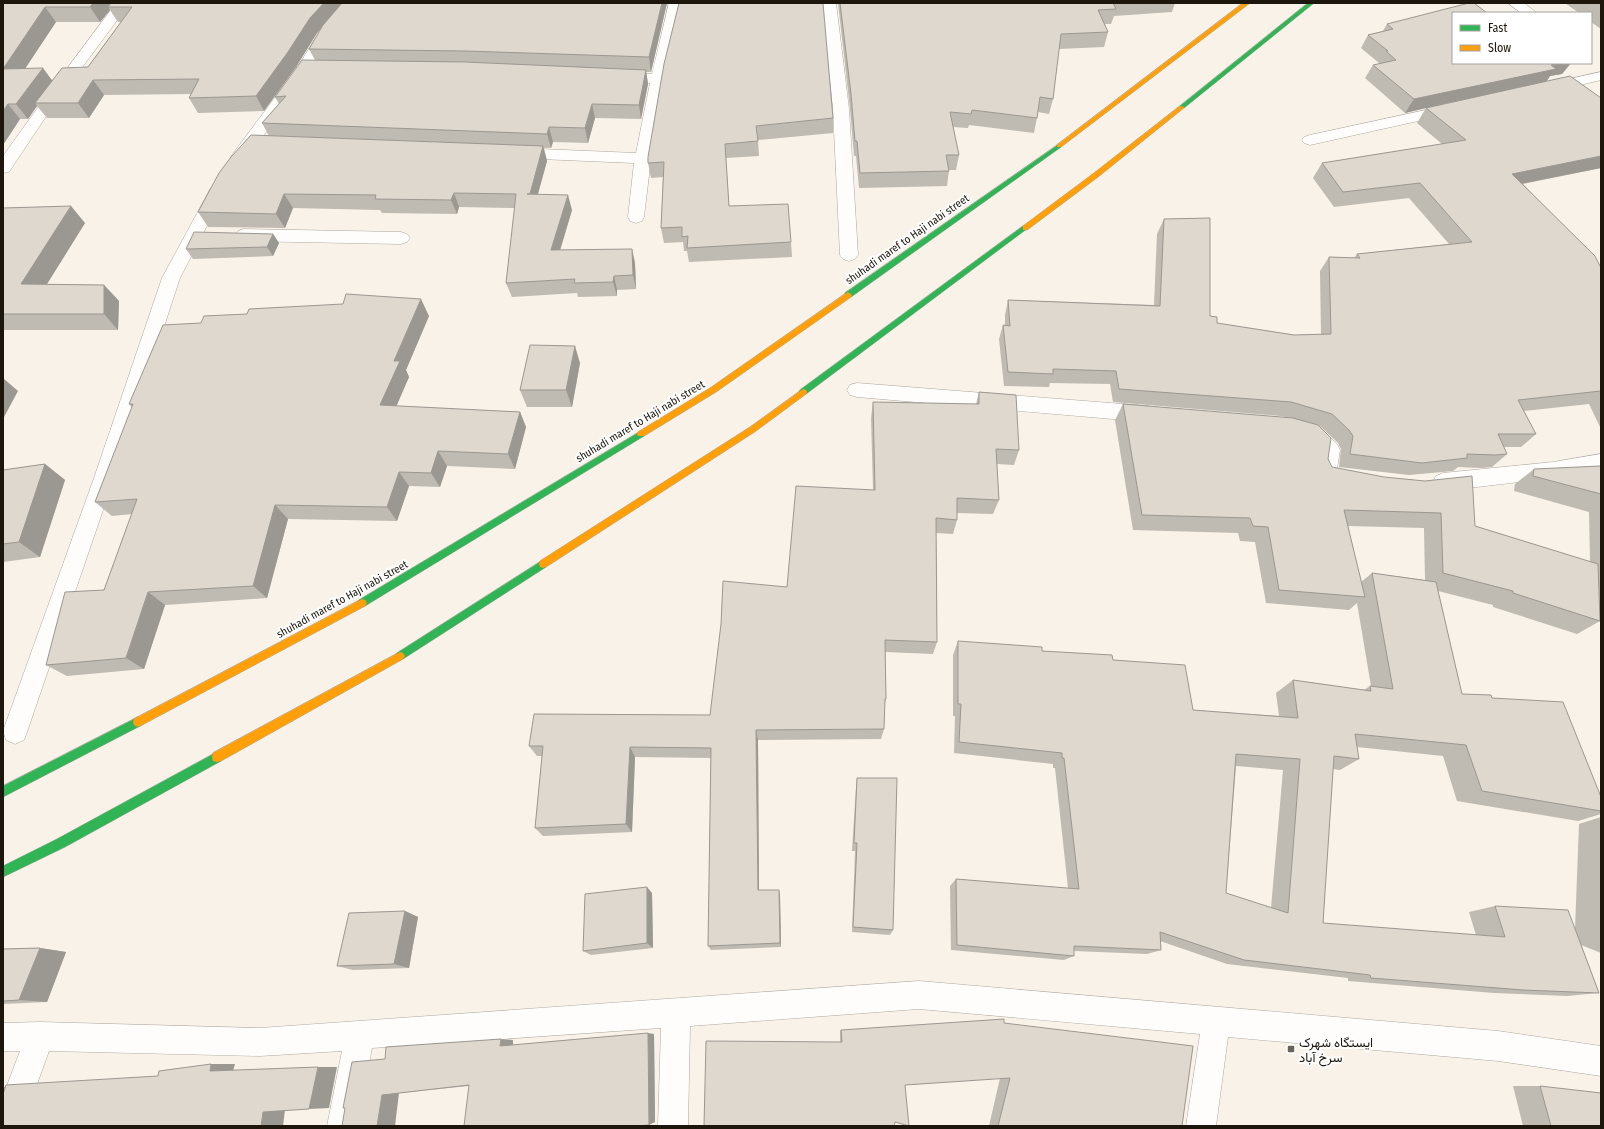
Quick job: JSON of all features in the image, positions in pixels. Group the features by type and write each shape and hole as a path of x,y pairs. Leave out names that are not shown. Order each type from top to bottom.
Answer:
{"main road":[{"name":"shuhadi maref to Haji nabi street","path":"3,792 363,604 713,390 1054,150 1247,3"},
{"path":"3,872 61,843 395,659 753,429 1096,175 1311,3"}],"street":[{"path":"3,168 123,3"},
{"path":"15,732 104,478 171,278 210,234 227,176 257,144 311,69 323,37 352,3"},
{"path":"636,216 643,158 658,79 676,3"},
{"path":"829,3 841,109 849,255"},
{"path":"1515,3 1528,12"},
{"path":"1532,91 1599,70"},
{"path":"603,76 658,79"},
{"path":"1310,140 1463,107"},
{"path":"501,152 643,158"},
{"path":"210,234 401,238"},
{"path":"857,390 1163,416"},
{"path":"1287,427 1313,434 1330,450 1326,475 1362,481"},
{"path":"1424,484 1553,470 1601,462"},
{"path":"3,1037 40,1036 260,1042 919,995 1498,1046 1601,1061"},
{"path":"673,1126 676,1012"},
{"path":"1201,1126 1216,1021"},
{"path":"342,1126 360,1035"},
{"path":"8,1126 40,1036"}],"building":[{"path":"3,3 93,3 90,7 45,7 3,69"},
{"path":"111,3 324,3 310,18 288,52 256,96 189,98 199,79 93,80 78,103 35,103 62,68 88,67 132,7 108,7"},
{"path":"342,3 662,3 649,57 465,51 309,49 323,25"},
{"path":"679,3 823,3 833,118 756,126 758,141 725,144 729,206 788,204 791,242 687,248 688,236 682,237 682,227 661,228 664,162 648,163 648,157 664,64"},
{"path":"840,3 1113,3 1116,9 1098,10 1108,32 1061,34 1053,99 1040,97 1037,118 972,110 971,114 950,112 959,155 946,155 949,171 860,173 857,141 855,141"},
{"path":"1474,3 1486,12 1452,12 1452,64 1556,64 1551,65 1556,69 1414,99 1373,65 1396,60 1386,51 1388,51 1368,35 1393,29 1387,24"},
{"path":"302,60 465,62 646,70 639,105 592,104 585,128 549,127 547,134 262,123 286,96 275,97"},
{"path":"43,68 16,104 8,104 3,111 3,69"},
{"path":"1570,76 1601,98 1601,156 1512,174 1595,256 1601,268 1601,391 1518,400 1536,434 1498,434 1507,454 1467,454 1467,458 1422,463 1350,454 1353,436 1349,430 1332,414 1291,402 1119,389 1116,371 1053,369 1053,374 1008,372 1003,325 1010,326 1008,300 1160,306 1164,219 1210,218 1210,316 1217,317 1217,323 1294,335 1331,334 1329,257 1360,258 1357,254 1472,242 1420,183 1343,192 1322,163 1466,140 1426,108"},
{"path":"251,135 543,146 530,194 527,194 568,195 551,250 632,249 633,275 614,276 613,282 574,283 575,279 506,283 516,194 454,193 451,200 375,199 376,195 284,194 276,214 198,212 219,173"},
{"path":"71,206 21,284 104,285 104,314 3,314 3,208"},
{"path":"194,232 273,234 267,247 186,249"},
{"path":"346,294 421,299 394,361 400,361 380,405 520,412 508,454 438,451 431,473 399,472 387,507 275,505 253,586 148,592 126,658 46,665 65,592 104,590 137,499 95,502 133,404 129,404 163,325 201,323 204,316 247,314 249,309 343,304"},
{"path":"530,345 575,346 566,390 520,390"},
{"path":"979,392 1016,395 1019,450 996,449 999,500 957,498 957,520 936,518 937,642 885,640 886,699 884,729 756,730 758,890 779,890 780,943 708,946 711,748 630,747 626,824 535,828 543,746 529,746 534,714 710,715 721,624 723,581 787,587 796,486 875,490 873,402 979,404"},
{"path":"1123,404 1293,418 1318,425 1331,438 1328,459 1332,467 1384,477 1425,481 1472,476 1475,526 1598,564 1600,621 1513,593 1513,591 1443,573 1441,513 1344,510 1365,597 1279,590 1268,527 1253,526 1250,518 1142,515"},
{"path":"45,464 19,542 3,544 3,470"},
{"path":"1601,466 1601,494 1533,476 1534,469"},
{"path":"1372,573 1436,582 1462,694 1491,695 1492,698 1563,702 1601,797 1601,811 1482,791 1466,745 1355,734 1359,759 1334,756 1323,923 1505,937 1495,906 1568,910 1599,993 1523,990 1371,978 1370,975 1244,960 1160,932 1161,950 1074,946 1074,956 957,945 956,879 1079,889 1064,758 1062,758 1062,753 959,742 961,704 958,704 958,641 1042,647 1042,651 1112,655 1113,660 1185,665 1193,710 1298,718 1293,680 1371,691 1370,686 1393,689","holes":["1236,754 1300,759 1288,913 1226,893"]},
{"path":"857,778 897,778 893,930 853,927 857,843 854,843"},
{"path":"647,887 647,943 583,951 585,894"},
{"path":"405,911 394,964 337,966 349,913"},
{"path":"40,948 19,1000 3,1001 3,949"},
{"path":"1004,1019 1004,1023 1193,1046 1182,1126 998,1126 1010,1078 905,1085 909,1126 895,1122 894,1126 704,1126 706,1041 842,1042 841,1030"},
{"path":"648,1033 649,1125 464,1126 469,1085 382,1095 377,1126 342,1126 345,1108 343,1108 352,1062 385,1059 386,1047 501,1039 500,1046"},
{"path":"211,1064 210,1071 318,1067 309,1109 263,1112 261,1126 3,1126 3,1094 6,1085 158,1076 159,1071"},
{"path":"1540,1086 1601,1093 1601,1126 1551,1126"}],"traffic: fast":[{"path":"1182,107 1311,3"},
{"path":"848,295 1059,146"},
{"path":"803,392 1025,228"},
{"path":"362,603 641,434"},
{"path":"400,656 543,564"},
{"path":"3,792 138,722"},
{"path":"3,872 61,843 217,757"}],"traffic: slow":[{"path":"1059,146 1247,3"},
{"path":"1025,228 1096,175 1182,107"},
{"path":"641,434 713,390 848,295"},
{"path":"543,564 753,429 803,392"},
{"path":"138,722 362,603"},
{"path":"217,757 400,656"}],"place":[{"name":"ایستگاه شهرک سرخ آباد","path":"1291,1049"}]}
